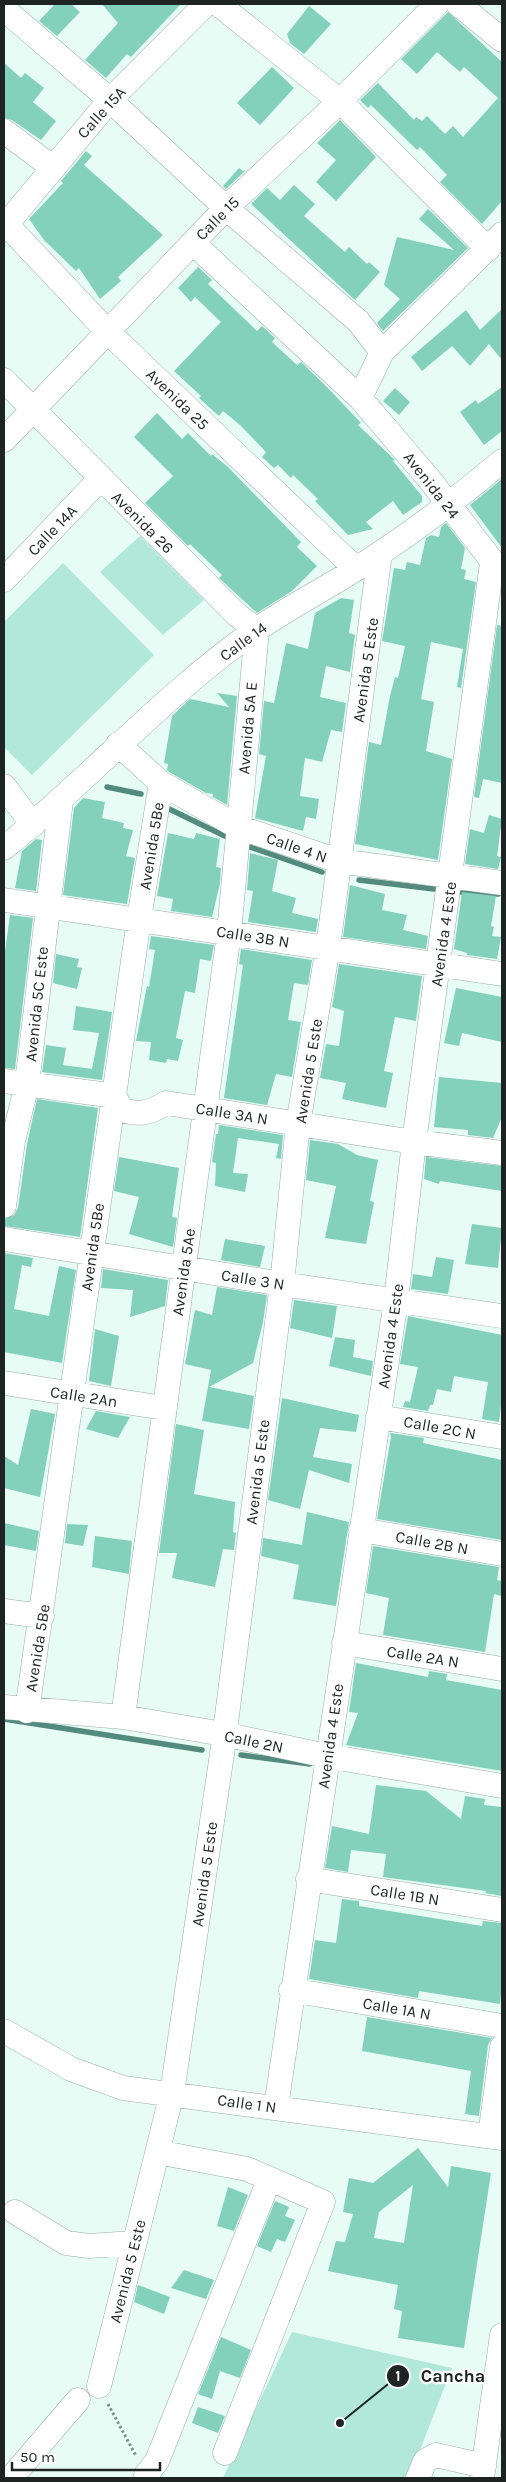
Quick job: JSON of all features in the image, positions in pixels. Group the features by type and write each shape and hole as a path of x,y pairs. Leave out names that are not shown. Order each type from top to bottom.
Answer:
{"street":[{"name":"Calle 15A","path":"5,225 110,100 206,4"},
{"path":"218,4 340,101 495,242 382,352 360,398"},
{"name":"Calle 15","path":"4,440 226,208 340,101 437,4"},
{"path":"458,4 502,40"},
{"path":"4,9 110,100 226,208 358,321 382,352"},
{"path":"4,131 52,167"},
{"name":"Avenida 25","path":"5,225 108,332 356,569"},
{"name":"Avenida 24","path":"192,243 360,398 449,506 497,568"},
{"name":"Avenida 26","path":"4,380 100,479 237,614 257,630"},
{"name":"Calle 14","path":"4,848 61,800 118,744 180,689 257,630 356,569 449,506 502,461"},
{"name":"Calle 14A","path":"4,580 100,479"},
{"name":"Avenida 5 Este","path":"99,2386 172,2093 221,1757 282,1284 298,1124 328,948 380,553"},
{"name":"Avenida 4 Este","path":"276,2107 308,1879 396,1300 414,1142 497,568"},
{"name":"Avenida 5A E","path":"238,827 257,630"},
{"name":"Calle 4 N","path":"118,744 161,784 238,827 339,861 451,878 502,883"},
{"name":"Avenida 5Be","path":"27,1711 42,1616 139,918 161,784"},
{"path":"4,786 33,825"},
{"name":"Avenida 5C Este","path":"4,1206 13,1141 27,1084 61,800"},
{"name":"Avenida 5Ae","path":"123,1717 229,933 238,827"},
{"name":"Calle 3B N","path":"4,900 139,918 502,974"},
{"path":"4,1081 115,1096"},
{"name":"Calle 3A N","path":"115,1096 120,1109 133,1114 152,1112 166,1103 414,1142 502,1153"},
{"name":"Calle 3 N","path":"4,1239 282,1284 396,1300 501,1309"},
{"name":"Calle 2An","path":"4,1383 164,1408"},
{"name":"Calle 2C N","path":"378,1416 502,1437"},
{"name":"Calle 2B N","path":"361,1530 502,1554"},
{"path":"4,1611 42,1616"},
{"name":"Calle 2A N","path":"344,1643 502,1669"},
{"name":"Calle 2N","path":"4,1707 27,1711 123,1717 223,1734 328,1756 502,1786"},
{"name":"Calle 1B N","path":"308,1879 502,1910"},
{"name":"Calle 1A N","path":"292,1990 502,2026"},
{"name":"Calle 1 N","path":"4,2031 71,2068 123,2088 496,2137"},
{"path":"496,2137 502,2047"},
{"path":"157,2152 247,2168 269,2180 323,2202 225,2453"},
{"path":"146,2475 157,2460 269,2180"},
{"path":"15,2212 66,2243 89,2246 134,2243"},
{"path":"418,2478 425,2461 436,2455 483,2472 500,2376 502,2336"},
{"path":"11,2478 78,2400"}],"path":[{"path":"99,2386 146,2475"}],"green space":[{"path":"140,536 204,600 163,635 100,572"},
{"path":"63,563 154,655 32,775 4,747 4,622"},
{"path":"292,2332 452,2368 409,2478 223,2478"}],"building":[{"path":"55,4 71,4 80,12 57,36 39,21"},
{"path":"102,4 181,4 131,57 127,54 106,78 85,60 118,23"},
{"path":"309,6 331,24 304,54 290,43 287,34"},
{"path":"448,12 502,62 502,201 482,224 440,182 447,175 420,147 417,150 371,105 368,108 360,100 378,83 414,120 416,117 422,121 427,116 445,134 453,126 463,137 498,98 464,67 460,72 437,52 417,74 401,59"},
{"path":"4,63 21,78 25,73 44,88 33,102 56,121 41,140 12,120 4,118"},
{"path":"272,67 294,88 260,125 237,103"},
{"path":"340,120 376,157 336,201 316,182 336,160 317,143"},
{"path":"86,151 92,156 84,165 163,235 118,277 121,281 100,299 79,268 76,271 44,240 29,219 63,183 61,181"},
{"path":"239,168 243,171 246,170 226,189 223,186"},
{"path":"294,185 315,204 304,216 345,252 349,247 367,264 369,262 380,272 355,300 251,204 267,188 280,200"},
{"path":"428,209 468,248 383,331 377,323 400,299 384,285 397,237 454,250 419,219"},
{"path":"198,267 212,280 208,284 257,331 262,326 275,338 272,342 297,365 301,362 327,387 361,423 358,425 395,460 393,461 422,496 422,502 403,515 393,501 366,522 373,529 348,535 315,501 318,499 293,475 291,478 278,465 274,468 262,457 266,452 240,425 223,411 219,416 199,398 201,396 174,371 221,322 195,297 191,302 178,288"},
{"path":"502,309 502,360 489,344 470,366 452,346 422,371 411,357 466,310 480,330"},
{"path":"502,387 502,431 484,445 460,412 476,400 478,404"},
{"path":"395,388 410,402 399,415 383,401"},
{"path":"157,413 182,439 188,433 211,456 212,454 228,467 301,542 297,547 317,566 292,591 257,613 219,578 222,575 190,544 188,546 145,503 173,476 134,437"},
{"path":"502,479 502,548 470,505"},
{"path":"446,523 465,548 461,569 466,570 464,579 476,582 461,688 457,687 463,649 431,642 421,699 434,702 426,751 452,759 438,860 355,844 369,742 381,745 390,696 395,677 398,678 405,646 382,641 394,568 405,570 407,562 420,565 426,538 431,535 439,537 441,527"},
{"path":"341,598 354,600 349,633 355,635 350,672 326,666 320,697 346,703 342,732 331,730 322,762 305,758 300,796 319,799 316,819 306,817 303,831 255,818 266,756 259,754 264,701 274,703 286,643 308,649 315,613"},
{"path":"497,625 502,626 502,783 483,779 479,798 474,797"},
{"path":"217,693 237,696 227,805 213,797 213,794 206,793 169,772 167,770 168,764 164,763 172,716 190,699 229,707"},
{"path":"83,798 105,802 102,818 124,823 123,828 133,830 126,856 135,858 127,904 63,895 74,808"},
{"path":"489,815 502,819 497,856 501,857 498,869 465,864 470,829 484,833"},
{"path":"168,833 194,839 196,833 220,839 216,867 221,868 220,883 212,917 171,911 173,899 157,896"},
{"path":"36,839 42,840 36,891 15,888 22,851"},
{"path":"250,853 278,860 272,891 296,898 292,913 318,919 316,932 248,922 253,891 247,890"},
{"path":"350,885 385,894 382,910 407,915 403,930 428,936 426,949 343,937"},
{"path":"462,892 496,896 491,926 494,927 492,936 501,937 497,959 467,955 467,953 454,949"},
{"path":"10,915 33,918 15,1069 4,1068 4,959"},
{"path":"151,936 214,945 211,961 200,959 195,993 185,991 176,1038 183,1040 178,1061 167,1059 166,1063 149,1060 151,1042 136,1041 147,986 149,987 155,950 149,949"},
{"path":"241,949 312,960 308,985 294,983 288,1020 301,1022 292,1077 276,1074 267,1105 224,1098 243,965 239,964"},
{"path":"56,954 79,959 77,967 82,968 77,989 53,983"},
{"path":"339,964 422,976 416,1021 395,1017 384,1071 393,1073 386,1108 342,1099 346,1083 320,1078 326,1044 339,1046 344,1011 332,1007"},
{"path":"456,988 502,997 502,1042 462,1033 459,1046 444,1043"},
{"path":"76,1006 112,1012 102,1080 42,1072 46,1045 66,1048 63,1065 92,1069 99,1033 73,1030"},
{"path":"439,1077 502,1083 502,1117 493,1138 468,1135 468,1130 434,1127"},
{"path":"37,1099 98,1108 80,1237 4,1226 4,1219 14,1215 18,1208 27,1144"},
{"path":"219,1125 283,1135 281,1159 276,1158 279,1144 238,1138 233,1173 248,1174 245,1192 215,1186 216,1163 212,1162"},
{"path":"310,1140 338,1144 357,1155 378,1160 370,1201 374,1202 366,1244 325,1238 336,1186 306,1180"},
{"path":"119,1157 179,1168 172,1217 177,1218 173,1247 129,1234 139,1197 114,1191"},
{"path":"426,1157 502,1166 502,1191 440,1181 439,1184 424,1179"},
{"path":"472,1224 502,1228 498,1268 465,1264"},
{"path":"225,1239 265,1246 260,1267 221,1260"},
{"path":"4,1253 33,1258 31,1267 22,1265 14,1309 49,1316 59,1266 76,1270 62,1363 4,1352"},
{"path":"436,1257 454,1260 448,1294 411,1289 413,1274 432,1277"},
{"path":"103,1269 168,1280 165,1306 130,1317 133,1290 101,1288"},
{"path":"217,1287 267,1295 263,1322 253,1363 209,1387 254,1396 249,1429 202,1421 211,1370 185,1364 195,1310 212,1315"},
{"path":"294,1300 337,1306 332,1338 290,1328"},
{"path":"408,1316 502,1335 502,1398 499,1422 482,1419 488,1382 454,1376 451,1392 437,1389 433,1405 430,1405 428,1411 403,1407 405,1401 410,1402 418,1367 400,1364"},
{"path":"95,1329 119,1336 111,1386 89,1381"},
{"path":"335,1337 355,1340 353,1357 373,1361 371,1376 329,1366"},
{"path":"282,1398 359,1415 356,1432 320,1428 313,1457 352,1464 349,1483 309,1470 300,1509 268,1500"},
{"path":"31,1409 55,1414 40,1497 4,1488 4,1456 18,1465"},
{"path":"96,1411 130,1417 118,1438 86,1429"},
{"path":"176,1424 204,1430 194,1494 235,1502 233,1532 236,1533 234,1550 223,1549 215,1587 172,1578 177,1553 159,1553"},
{"path":"390,1433 424,1438 423,1443 502,1460 502,1540 377,1519 391,1437"},
{"path":"307,1512 349,1522 336,1606 293,1599 299,1565 261,1556 263,1538 302,1545"},
{"path":"4,1523 39,1531 36,1551 4,1545"},
{"path":"67,1524 88,1525 83,1546 65,1543"},
{"path":"95,1536 132,1541 129,1574 92,1567"},
{"path":"373,1546 499,1567 497,1580 502,1581 502,1596 494,1594 485,1652 383,1635 389,1598 366,1593"},
{"path":"356,1663 428,1677 429,1671 447,1674 446,1680 502,1690 502,1771 346,1745 358,1713 349,1712"},
{"path":"376,1785 426,1791 461,1819 465,1796 485,1799 484,1805 502,1807 502,1896 485,1893 486,1891 383,1877 386,1854 351,1850 348,1872 325,1868 332,1826 369,1834"},
{"path":"342,1899 359,1901 359,1906 482,1926 483,1921 502,1923 500,2004 419,1991 418,1998 309,1979 315,1940 336,1943"},
{"path":"367,2017 492,2038 488,2045 479,2116 465,2114 471,2071 362,2051"},
{"path":"418,2148 448,2187 451,2166 491,2173 464,2348 398,2338 402,2311 394,2309 398,2285 328,2271 336,2241 345,2242 353,2214 343,2212 349,2178 373,2183","holes":["413,2185 404,2243 374,2238 379,2212"]},
{"path":"228,2187 248,2195 234,2231 217,2226"},
{"path":"275,2201 289,2207 285,2216 295,2220 285,2242 277,2239 271,2252 257,2246"},
{"path":"184,2270 214,2280 206,2299 171,2288"},
{"path":"138,2285 170,2297 164,2314 134,2302"},
{"path":"221,2337 251,2350 240,2378 220,2371 212,2399 198,2394"},
{"path":"198,2407 225,2416 218,2433 192,2423"}],"waterway":[{"path":"107,787 141,794"},
{"path":"163,806 231,839"},
{"path":"250,847 322,872"},
{"path":"359,880 434,889"},
{"path":"461,892 498,894"},
{"path":"4,1719 202,1750"},
{"path":"241,1755 310,1764"}],"place":[{"name":"Cancha","path":"340,2423"}]}
